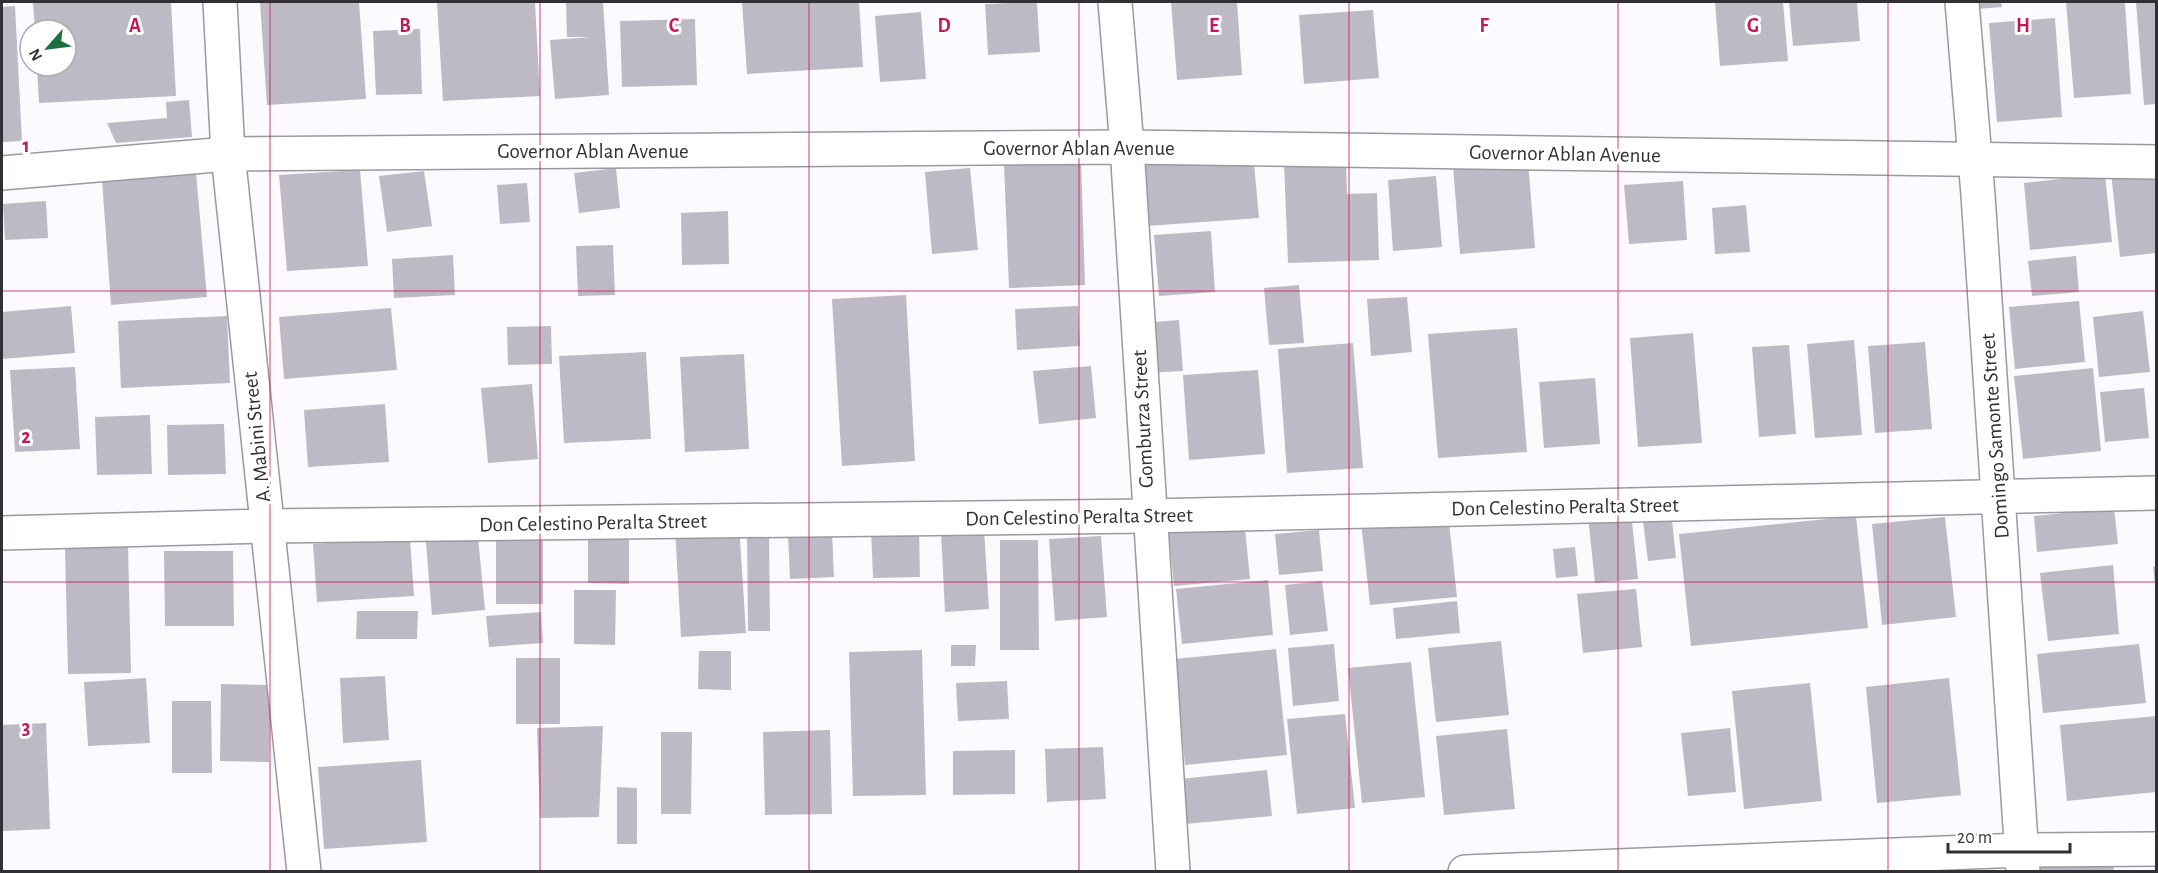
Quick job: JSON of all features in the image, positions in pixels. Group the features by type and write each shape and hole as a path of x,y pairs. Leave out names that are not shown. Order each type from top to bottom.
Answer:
{"street":[{"name":"A. Mabini Street","path":"220,2 228,154 304,872"},
{"name":"Gomburza Street","path":"1115,2 1127,147 1173,872"},
{"name":"Domingo Samonte Street","path":"1962,2 1976,160 2022,861"},
{"name":"Governor Ablan Avenue","path":"2,173 228,154 1127,147 2157,162"},
{"name":"Don Celestino Peralta Street","path":"2,533 267,526 1149,516 2157,493"},
{"path":"1465,872 2022,861 2157,849"}],"building":[{"path":"33,2 171,2 176,96 39,103 38,78 78,78 78,18 34,18"},
{"path":"260,2 359,2 366,99 267,105"},
{"path":"437,2 535,2 540,96 443,101"},
{"path":"566,2 603,2 609,95 555,99 550,40 592,37 567,37"},
{"path":"742,2 859,2 863,67 747,74"},
{"path":"1037,2 1040,52 988,55 985,4"},
{"path":"1171,2 1237,2 1242,75 1177,80"},
{"path":"1715,2 1783,2 1788,61 1720,66"},
{"path":"1789,2 1857,2 1860,41 1793,46"},
{"path":"1977,2 2001,2 2002,7 1977,9"},
{"path":"2066,2 2125,2 2131,94 2074,98"},
{"path":"2136,2 2156,2 2156,104 2144,105"},
{"path":"15,6 22,141 2,142 2,7"},
{"path":"1373,10 1379,78 1304,84 1299,15"},
{"path":"921,12 926,79 880,82 875,16"},
{"path":"2055,18 2062,117 1997,122 1989,23"},
{"path":"695,19 697,85 622,87 620,21"},
{"path":"420,29 422,94 376,95 373,31"},
{"path":"189,100 192,137 116,143 107,123 167,118 166,102"},
{"path":"1253,152 1259,218 1147,226 1142,160"},
{"path":"1346,160 1347,194 1377,193 1379,260 1288,263 1284,163"},
{"path":"1081,161 1085,285 1009,288 1004,164"},
{"path":"1528,161 1535,248 1460,254 1453,166"},
{"path":"2156,167 2156,253 2120,257 2111,172"},
{"path":"616,168 620,208 579,213 574,173"},
{"path":"970,168 978,250 932,254 925,172"},
{"path":"360,170 368,266 287,271 279,175"},
{"path":"424,171 432,226 387,232 379,176"},
{"path":"196,173 207,297 111,305 102,180"},
{"path":"2105,174 2112,242 2030,250 2024,183"},
{"path":"1436,176 1442,247 1393,251 1388,180"},
{"path":"1683,181 1687,240 1629,244 1624,185"},
{"path":"527,183 530,222 500,224 497,185"},
{"path":"46,201 48,238 5,240 3,204"},
{"path":"1746,205 1750,252 1715,254 1712,208"},
{"path":"728,211 729,264 682,265 681,213"},
{"path":"1211,231 1215,292 1159,296 1154,235"},
{"path":"613,245 615,295 578,296 576,246"},
{"path":"453,255 455,295 394,298 392,259"},
{"path":"2076,256 2079,292 2032,296 2028,261"},
{"path":"1299,285 1304,343 1269,345 1264,288"},
{"path":"906,295 915,461 842,466 832,299"},
{"path":"1407,297 1412,352 1371,356 1367,299"},
{"path":"2079,301 2085,362 2015,369 2009,307"},
{"path":"71,306 75,353 2,359 2,312"},
{"path":"1078,306 1080,346 1017,350 1015,309"},
{"path":"391,308 397,370 284,379 279,317"},
{"path":"2143,311 2150,372 2099,377 2093,317"},
{"path":"227,316 230,383 121,388 118,321"},
{"path":"1179,320 1183,371 1146,373 1142,323"},
{"path":"551,326 552,364 508,365 507,327"},
{"path":"1517,328 1527,452 1438,458 1428,334"},
{"path":"1693,333 1702,443 1638,447 1630,338"},
{"path":"1854,340 1862,435 1815,438 1807,344"},
{"path":"1925,342 1932,429 1875,433 1868,346"},
{"path":"1353,343 1363,468 1287,473 1278,349"},
{"path":"1789,345 1796,434 1759,437 1752,347"},
{"path":"646,352 651,439 564,443 559,356"},
{"path":"744,354 749,449 685,452 680,357"},
{"path":"1091,366 1096,418 1039,424 1033,371"},
{"path":"75,367 80,449 15,452 10,370"},
{"path":"2093,368 2101,451 2023,459 2014,376"},
{"path":"1258,370 1265,454 1189,460 1183,375"},
{"path":"1595,378 1600,444 1544,448 1539,382"},
{"path":"532,384 538,459 488,463 481,388"},
{"path":"2144,388 2149,438 2105,442 2100,392"},
{"path":"385,404 389,462 308,467 304,410"},
{"path":"150,415 152,474 97,475 95,417"},
{"path":"224,424 226,474 168,475 167,425"},
{"path":"2114,508 2118,544 2037,552 2034,516"},
{"path":"1671,510 1676,558 1648,561 1642,513"},
{"path":"1631,512 1638,579 1595,583 1588,516"},
{"path":"1448,513 1457,597 1370,605 1361,522"},
{"path":"1856,516 1868,628 1691,646 1679,534"},
{"path":"1945,517 1956,617 1882,625 1872,524"},
{"path":"1244,518 1250,579 1174,586 1168,525"},
{"path":"739,524 746,633 681,637 675,527"},
{"path":"477,527 485,610 432,615 425,531"},
{"path":"747,528 769,528 770,631 748,631"},
{"path":"919,528 920,577 873,578 871,529"},
{"path":"984,529 989,609 945,612 941,532"},
{"path":"588,530 629,531 629,584 588,583"},
{"path":"1319,530 1323,571 1279,575 1275,534"},
{"path":"496,532 543,533 543,604 496,604"},
{"path":"832,532 834,577 790,579 788,535"},
{"path":"1101,536 1107,617 1055,621 1049,539"},
{"path":"410,538 414,596 317,602 313,544"},
{"path":"1000,540 1038,540 1039,650 1000,650"},
{"path":"128,545 131,673 68,674 65,547"},
{"path":"1575,547 1578,576 1556,578 1553,549"},
{"path":"164,551 233,551 234,626 165,626"},
{"path":"2113,565 2119,634 2048,641 2040,573"},
{"path":"2156,566 2156,584 2155,584 2153,567"},
{"path":"1268,580 1273,635 1182,644 1176,589"},
{"path":"1322,581 1328,631 1290,635 1285,585"},
{"path":"1636,589 1642,647 1583,653 1577,594"},
{"path":"574,590 616,590 615,645 574,644"},
{"path":"1457,601 1460,633 1396,639 1393,608"},
{"path":"357,611 418,611 417,639 356,639"},
{"path":"541,612 543,643 489,647 486,616"},
{"path":"1501,641 1509,715 1436,722 1428,648"},
{"path":"1334,644 1339,701 1293,706 1288,648"},
{"path":"2139,644 2146,703 2043,713 2037,654"},
{"path":"951,645 976,645 975,666 951,666"},
{"path":"1276,649 1287,755 1185,765 1174,659"},
{"path":"922,650 926,795 853,796 849,652"},
{"path":"699,651 731,651 731,690 698,689"},
{"path":"516,658 560,658 560,724 516,724"},
{"path":"1411,662 1425,797 1362,803 1348,668"},
{"path":"385,676 389,740 343,743 340,678"},
{"path":"146,678 150,743 88,746 84,682"},
{"path":"1949,678 1961,795 1877,803 1866,687"},
{"path":"1007,681 1009,719 958,721 956,683"},
{"path":"1810,683 1822,801 1744,809 1732,691"},
{"path":"221,684 270,685 269,762 220,761"},
{"path":"172,701 211,701 212,773 172,773"},
{"path":"1345,714 1355,808 1297,814 1287,719"},
{"path":"2156,716 2156,792 2067,801 2060,725"},
{"path":"46,723 50,829 3,831 2,725"},
{"path":"603,726 599,817 540,818 537,728"},
{"path":"1730,728 1736,792 1688,796 1681,733"},
{"path":"1507,729 1515,809 1444,815 1436,736"},
{"path":"830,730 832,814 765,815 763,732"},
{"path":"661,732 692,732 691,814 661,814"},
{"path":"1103,747 1106,799 1047,802 1045,749"},
{"path":"1015,750 1015,794 953,795 953,751"},
{"path":"421,760 427,842 324,849 318,767"},
{"path":"1267,770 1272,816 1185,824 1180,779"},
{"path":"617,787 637,788 637,844 617,844"},
{"path":"2113,856 2114,872 2037,872 2036,863"}]}
